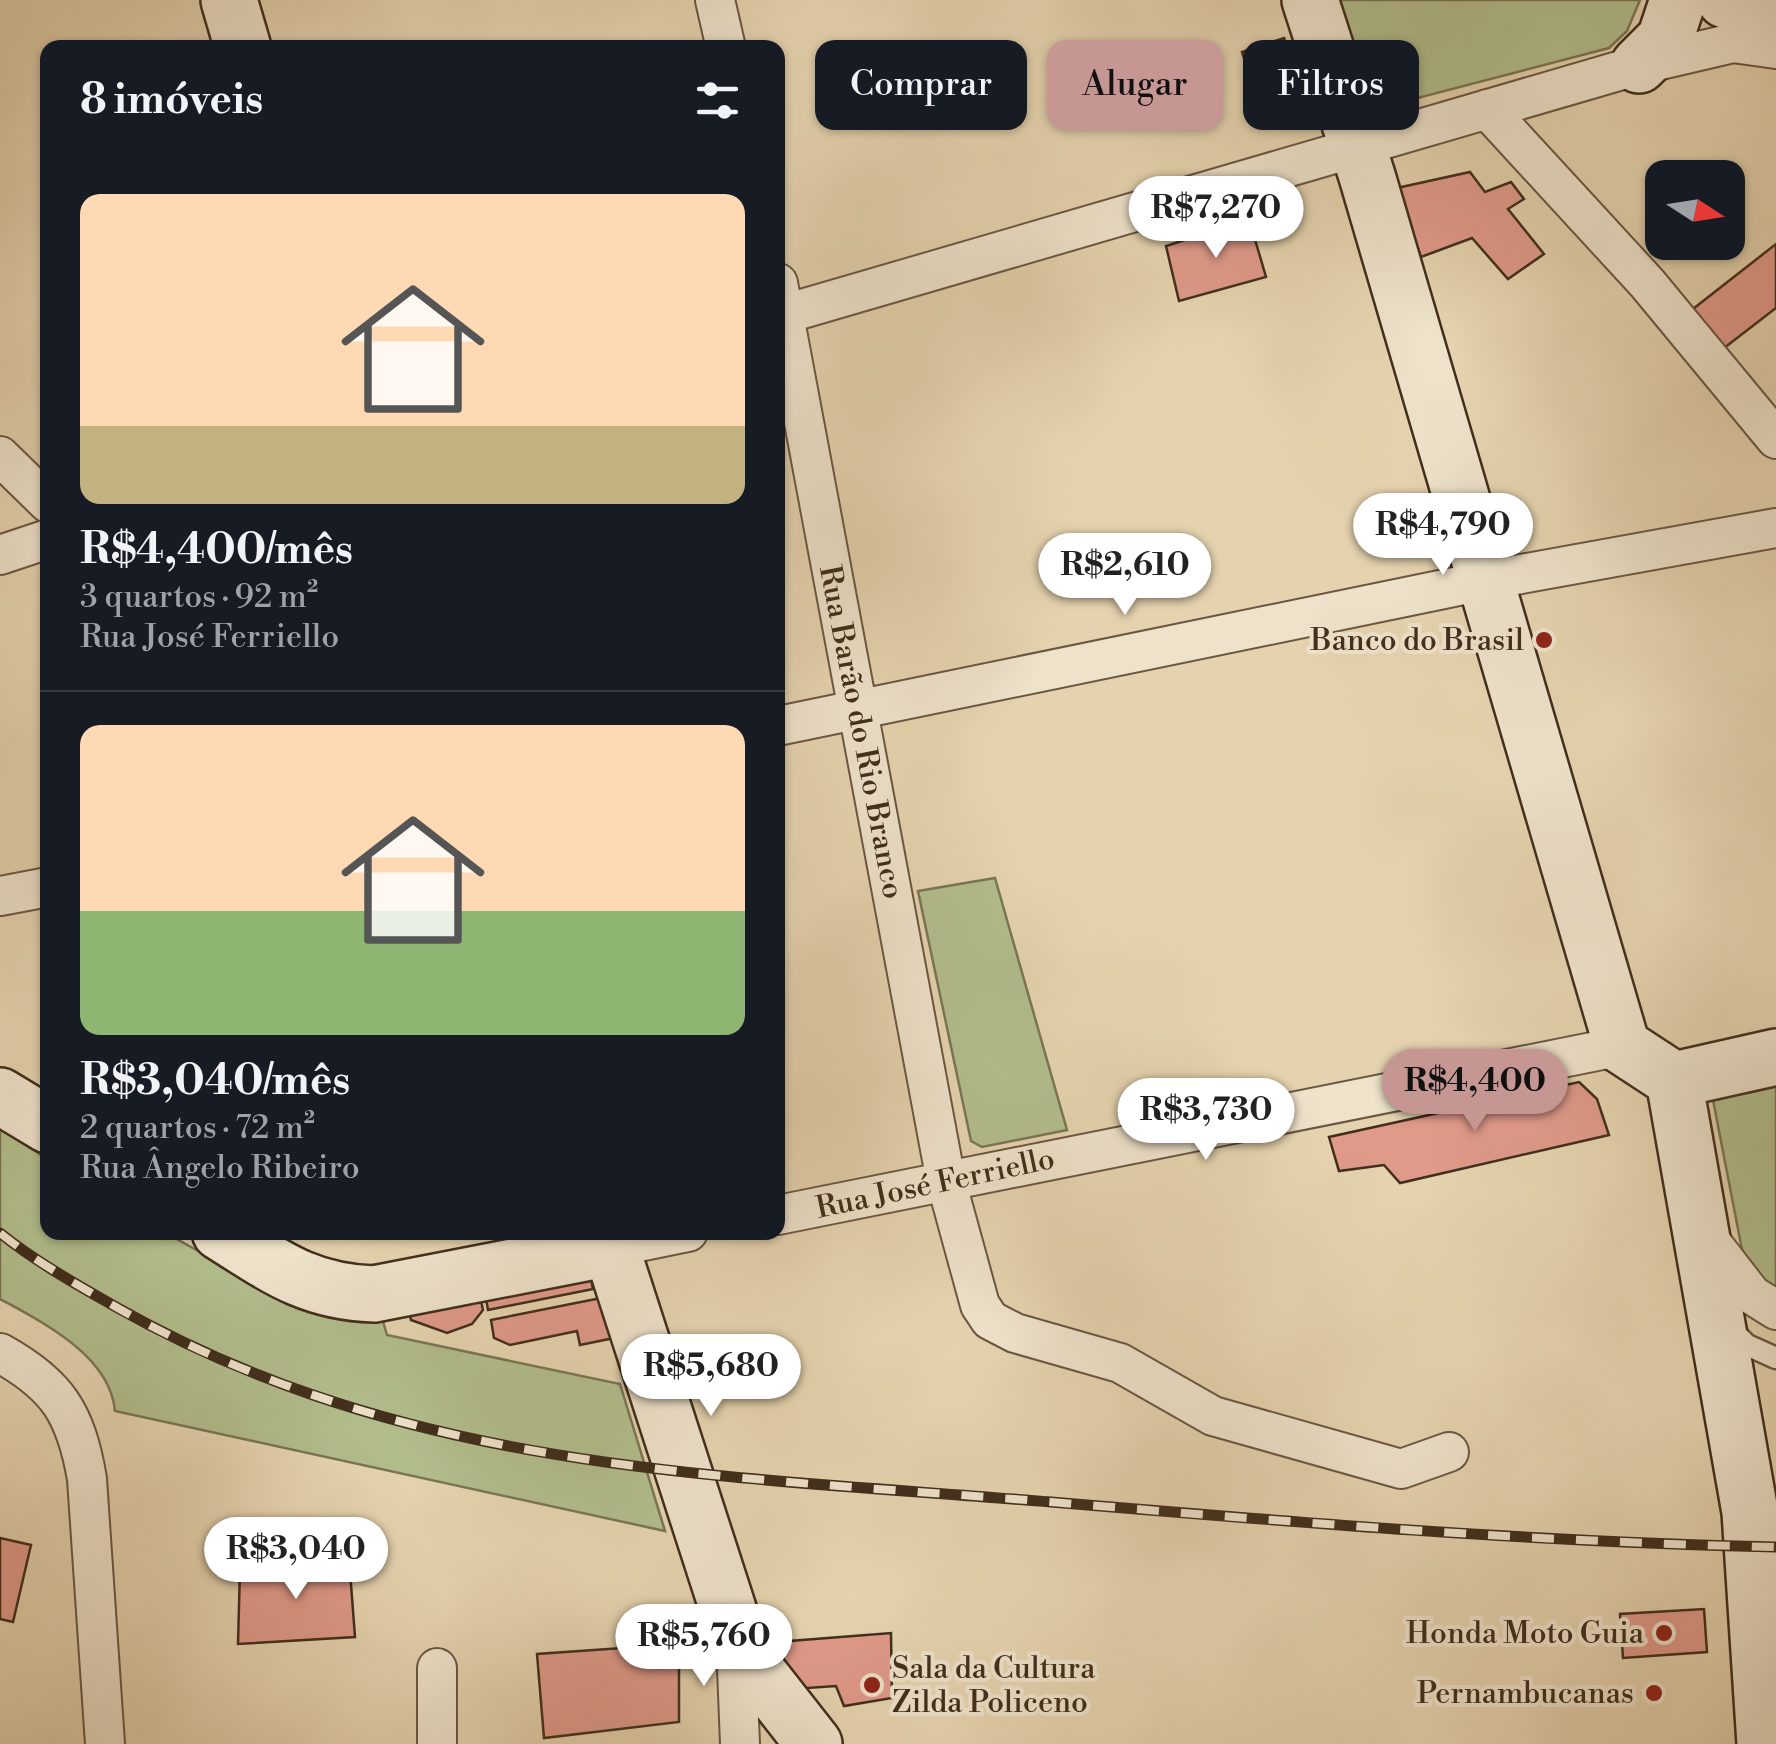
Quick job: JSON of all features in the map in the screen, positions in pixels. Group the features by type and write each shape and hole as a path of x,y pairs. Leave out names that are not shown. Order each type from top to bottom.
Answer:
{"main road":[{"path":"229,0 242,40"},
{"path":"1310,0 1358,145 1488,580 1622,1046 1674,1080 1776,1057"},
{"path":"1639,65 1665,39 1678,0"},
{"path":"1674,1080 1761,1565 1765,1744"},
{"path":"0,1096 40,1120"},
{"path":"234,1240 310,1285 374,1294 608,1240 735,1631 752,1666 814,1744"}],"street":[{"path":"715,0 724,40"},
{"path":"785,303 1639,65 1754,25"},
{"path":"1487,108 1647,283 1776,439"},
{"name":"Rua Barão do Rio Branco","path":"785,330 946,1181 980,1306 1001,1326 1120,1363 1213,1416 1388,1467 1412,1468 1449,1452"},
{"path":"0,456 40,495"},
{"path":"785,724 858,706 1488,580 1776,528"},
{"path":"0,555 40,542"},
{"path":"0,896 40,888"},
{"name":"Rua José Ferriello","path":"785,1214 1622,1046"},
{"path":"1702,1231 1752,1295 1776,1310"},
{"path":"0,1353 53,1390 80,1442 87,1479 105,1744"},
{"path":"735,1631 740,1744"},
{"path":"437,1668 438,1744"}],"lane":[{"path":"1718,1314 1742,1341 1776,1358"}],"green space":[{"path":"1322,0 1640,0 1627,31 1609,48 1419,98 1419,40 1340,40"},
{"path":"995,878 1067,1130 982,1147 971,1141 918,891"},
{"path":"1776,1087 1776,1294 1745,1265 1713,1100"},
{"path":"0,1124 40,1155 40,1240 178,1240 282,1298 382,1318 387,1335 620,1384 665,1531 115,1411 110,1391 88,1358 54,1330 0,1299"}],"building":[{"path":"1470,172 1485,192 1511,182 1524,199 1508,209 1544,254 1508,279 1472,238 1421,257 1397,188"},
{"path":"1249,219 1266,277 1179,301 1166,246"},
{"path":"1776,244 1776,308 1715,355 1684,316"},
{"path":"1579,1082 1597,1099 1609,1135 1400,1183 1384,1165 1339,1171 1329,1137"},
{"path":"587,1261 593,1289 488,1310 483,1282"},
{"path":"477,1282 483,1310 472,1324 447,1333 411,1320 406,1298"},
{"path":"611,1296 619,1337 580,1345 577,1331 510,1345 494,1338 491,1320"},
{"path":"0,1538 31,1545 13,1622 0,1619"},
{"path":"349,1558 355,1637 238,1644 240,1568"},
{"name":"Honda Moto Guia","path":"1704,1609 1707,1652 1623,1658 1620,1614"},
{"path":"891,1633 892,1698 844,1706 836,1686 778,1690 777,1642"},
{"path":"679,1644 679,1722 544,1738 537,1654"}],"railway":[{"path":"0,1233 116,1307 228,1362 341,1404 455,1435 572,1457 808,1484 1322,1524 1595,1541 1776,1547"}],"place":[{"name":"Banco do Brasil","path":"1544,640"},
{"name":"Honda Moto Guia","path":"1664,1633"},
{"name":"Sala da Cultura Zilda Policeno","path":"872,1685"},
{"name":"Pernambucanas","path":"1654,1693"}]}
